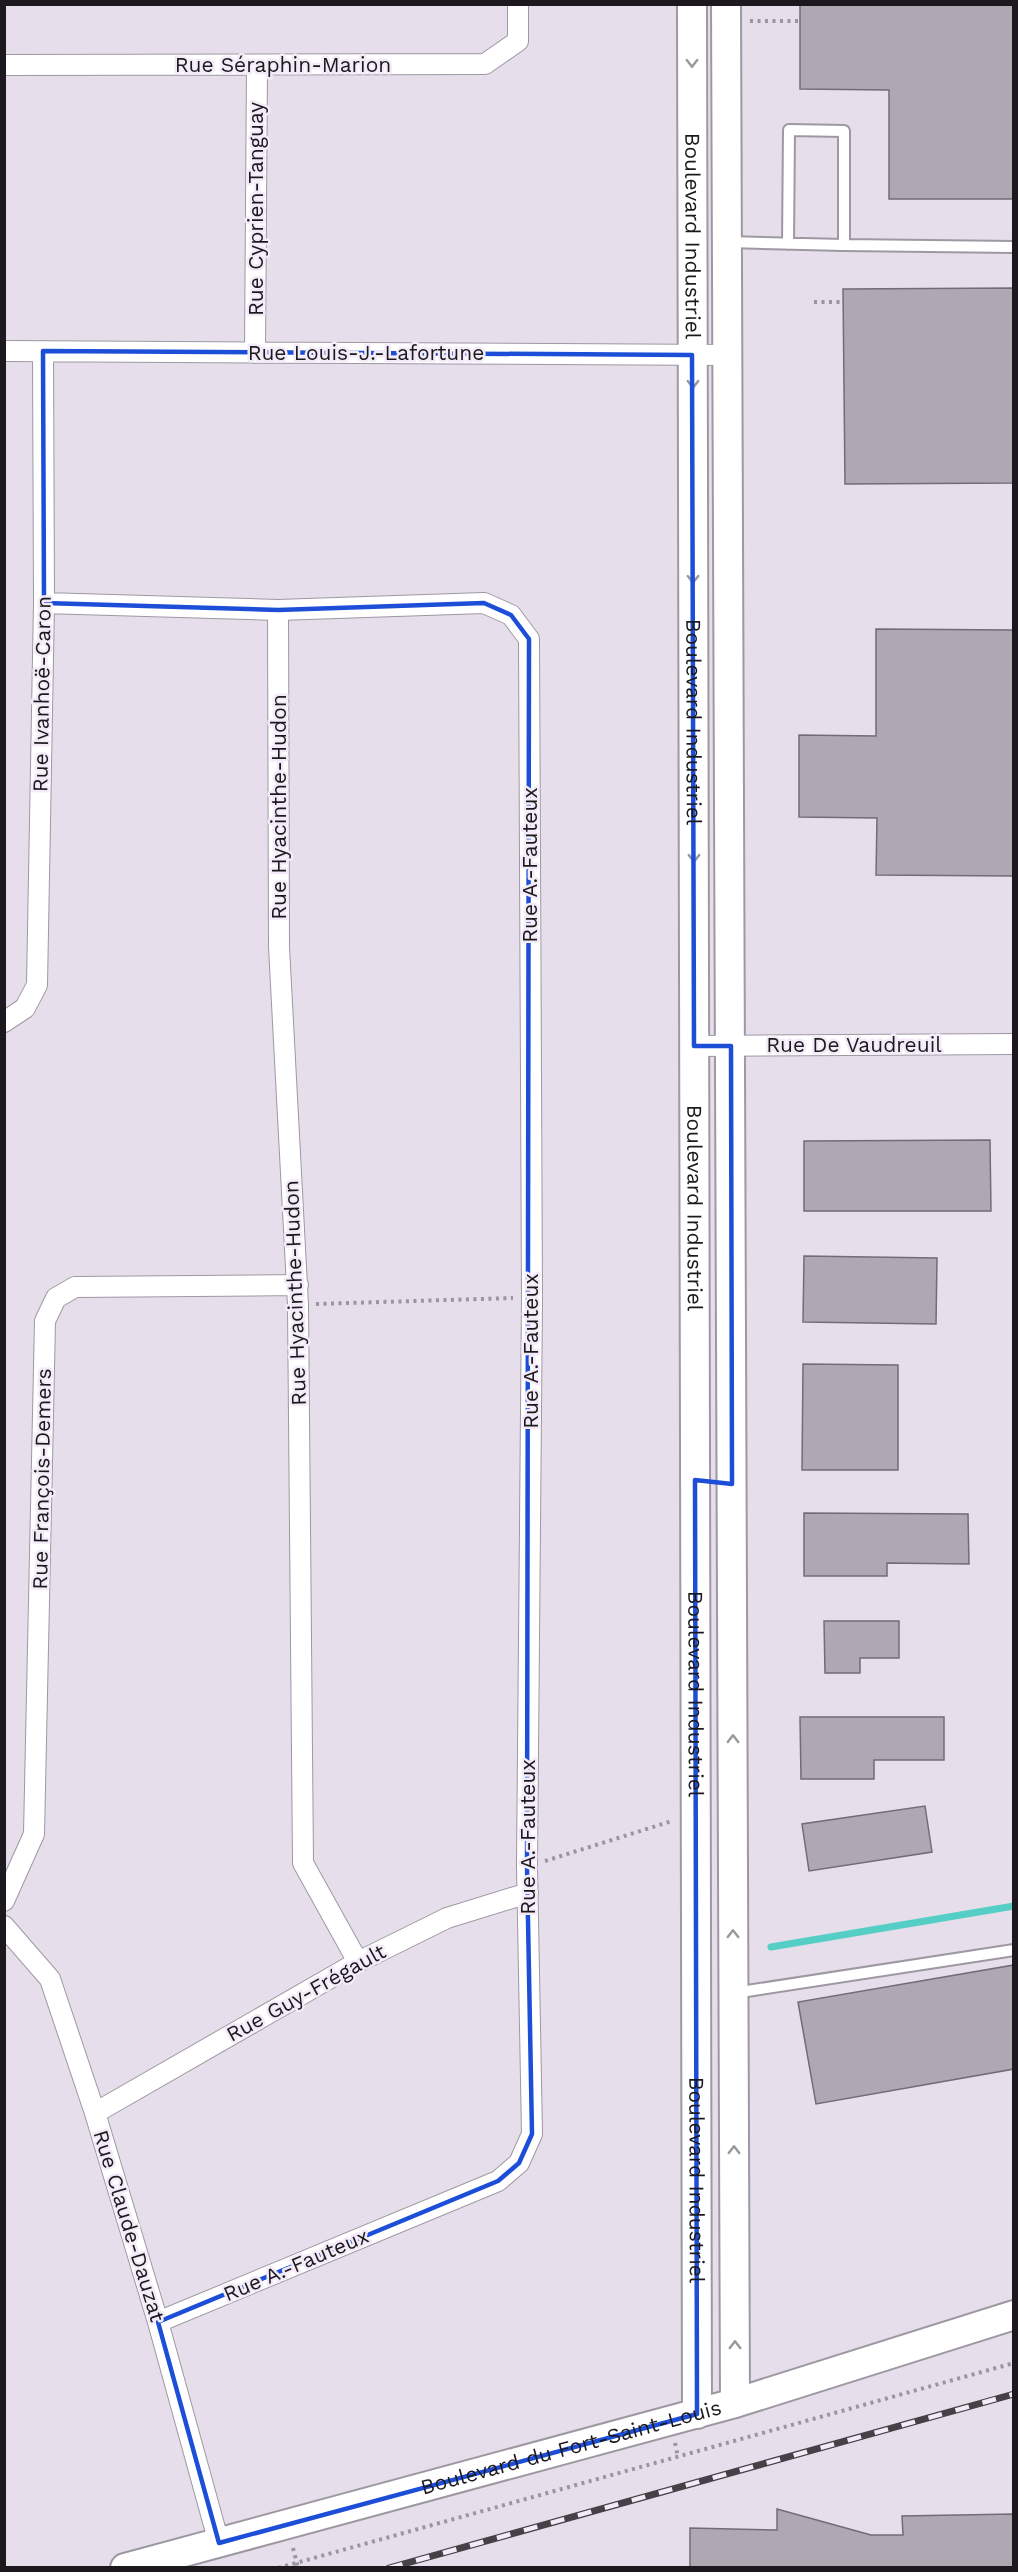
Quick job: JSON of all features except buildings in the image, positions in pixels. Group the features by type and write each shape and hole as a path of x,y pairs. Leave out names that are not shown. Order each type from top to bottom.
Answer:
{"street":[{"name":"Rue Séraphin-Marion","path":"4,65 484,64 518,41 518,4"},
{"name":"Boulevard Industriel","path":"692,4 697,2414"},
{"name":"Boulevard Industriel","path":"726,12 735,2403"},
{"name":"Rue Cyprien-Tanguay","path":"255,352 257,65"},
{"name":"Rue Louis-J.-Lafortune","path":"4,351 728,355"},
{"name":"Rue Ivanhoë-Caron","path":"4,1022 25,1008 37,985 44,603 42,351"},
{"path":"693,519 729,519"},
{"name":"Rue A.-Fauteux","path":"44,603 278,610 484,603 511,615 530,639 532,1298 527,1866 532,2134 519,2163 498,2181 158,2322"},
{"name":"Rue Hyacinthe-Hudon","path":"278,610 279,947 298,1285 303,1863 358,1962"},
{"name":"Rue De Vaudreuil","path":"694,1046 1014,1044"},
{"path":"694,1254 731,1256"},
{"name":"Rue François-Demers","path":"4,1901 34,1834 45,1322 56,1298 75,1287 298,1285"},
{"path":"694,1342 732,1343"},
{"path":"695,1480 732,1484"},
{"path":"695,1689 733,1689"},
{"path":"696,1888 733,1888"},
{"name":"Rue Guy-Frégault","path":"95,2113 358,1962 447,1918 528,1893"},
{"name":"Rue Claude-Dauzat","path":"4,1926 50,1979 95,2113 158,2322 219,2542"},
{"path":"696,1979 734,1986"},
{"name":"Boulevard du Fort-Saint-Louis","path":"126,2568 697,2414 1014,2315"}],"lane":[{"path":"788,244 789,130 844,131 844,245"},
{"path":"728,242 1014,247"},
{"path":"734,1986 1014,1950"}],"path":[{"path":"726,12 800,21"},
{"path":"814,302 843,302"},
{"path":"298,1305 532,1298"},
{"path":"527,1866 696,1814"},
{"name":"Boulevard du Fort-Saint-Louis","path":"278,2568 1014,2363"}],"highlighted area":[{"path":"43,351 692,355 694,1046 731,1046 732,1484 695,1480 697,2414 219,2543 158,2322 498,2181 519,2163 532,2134 527,1866 529,639 511,615 484,603 278,610 44,603"}],"waterway":[{"path":"771,1947 1014,1906"}],"railway":[{"path":"389,2568 1014,2394"}]}
